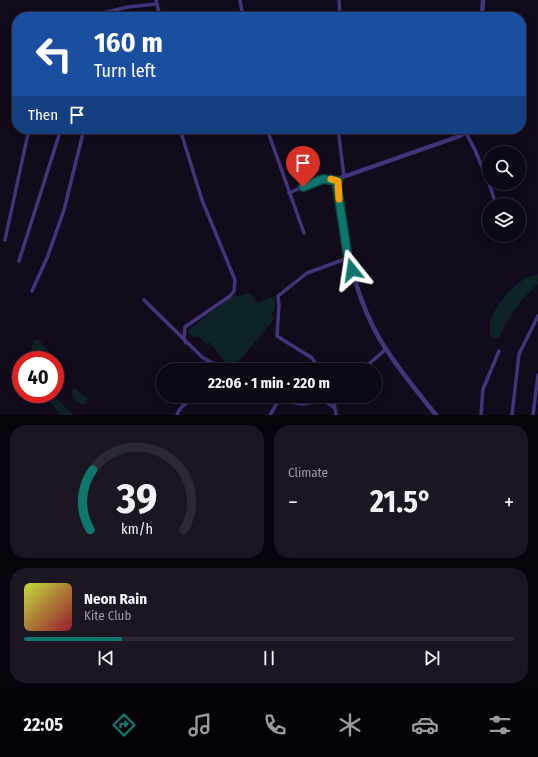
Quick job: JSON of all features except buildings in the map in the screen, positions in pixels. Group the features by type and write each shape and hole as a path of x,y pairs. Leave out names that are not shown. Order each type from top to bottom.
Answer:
{"street":[{"path":"240,0 242,12"},
{"path":"339,0 340,12"},
{"path":"482,12 483,0"},
{"path":"107,12 156,2 159,12"},
{"path":"5,240 28,134"},
{"path":"19,261 59,134"},
{"path":"32,291 47,258 68,197 83,134"},
{"path":"182,134 202,200 235,280 234,291 230,296 185,327 184,338 186,343"},
{"path":"269,134 304,233"},
{"path":"339,134 344,176"},
{"path":"436,415 386,350 364,307 348,258 337,186 338,181 344,176 460,134"},
{"path":"469,134 482,167"},
{"path":"289,193 317,181 328,179 338,181"},
{"path":"315,363 312,358 277,336 279,305 278,296 307,273 348,258"},
{"path":"144,300 186,343 212,363"},
{"path":"512,415 520,354 538,316"},
{"path":"370,363 386,350"},
{"path":"481,415 483,389 499,351"},
{"path":"533,415 538,375"},
{"path":"177,415 181,406 187,403"},
{"path":"270,415 275,403"},
{"path":"295,403 301,405 313,403"},
{"path":"326,403 334,408"},
{"path":"333,403 336,415"}],"green space":[{"path":"538,274 538,284 516,309 506,323 499,338 492,338 489,331 490,322 499,304 520,282 526,278"},
{"path":"249,293 258,303 275,296 275,308 271,315 275,318 240,360 233,363 226,363 209,342 207,344 198,336 193,337 187,331 235,294 237,297"},
{"path":"35,340 39,340 48,351 32,351 32,345"},
{"path":"73,389 87,398 87,404 83,405 77,402 72,395"},
{"path":"51,403 61,403 73,415 61,415"}],"waterway":[{"path":"428,404 444,378 465,351 467,339 487,319 492,303 538,268"},
{"path":"423,415 427,407"}],"slow traffic":[{"path":"331,179 338,181 337,186 339,199"}],"route":[{"path":"303,187 323,179 338,181 337,186 343,230 348,258 352,270"}]}
